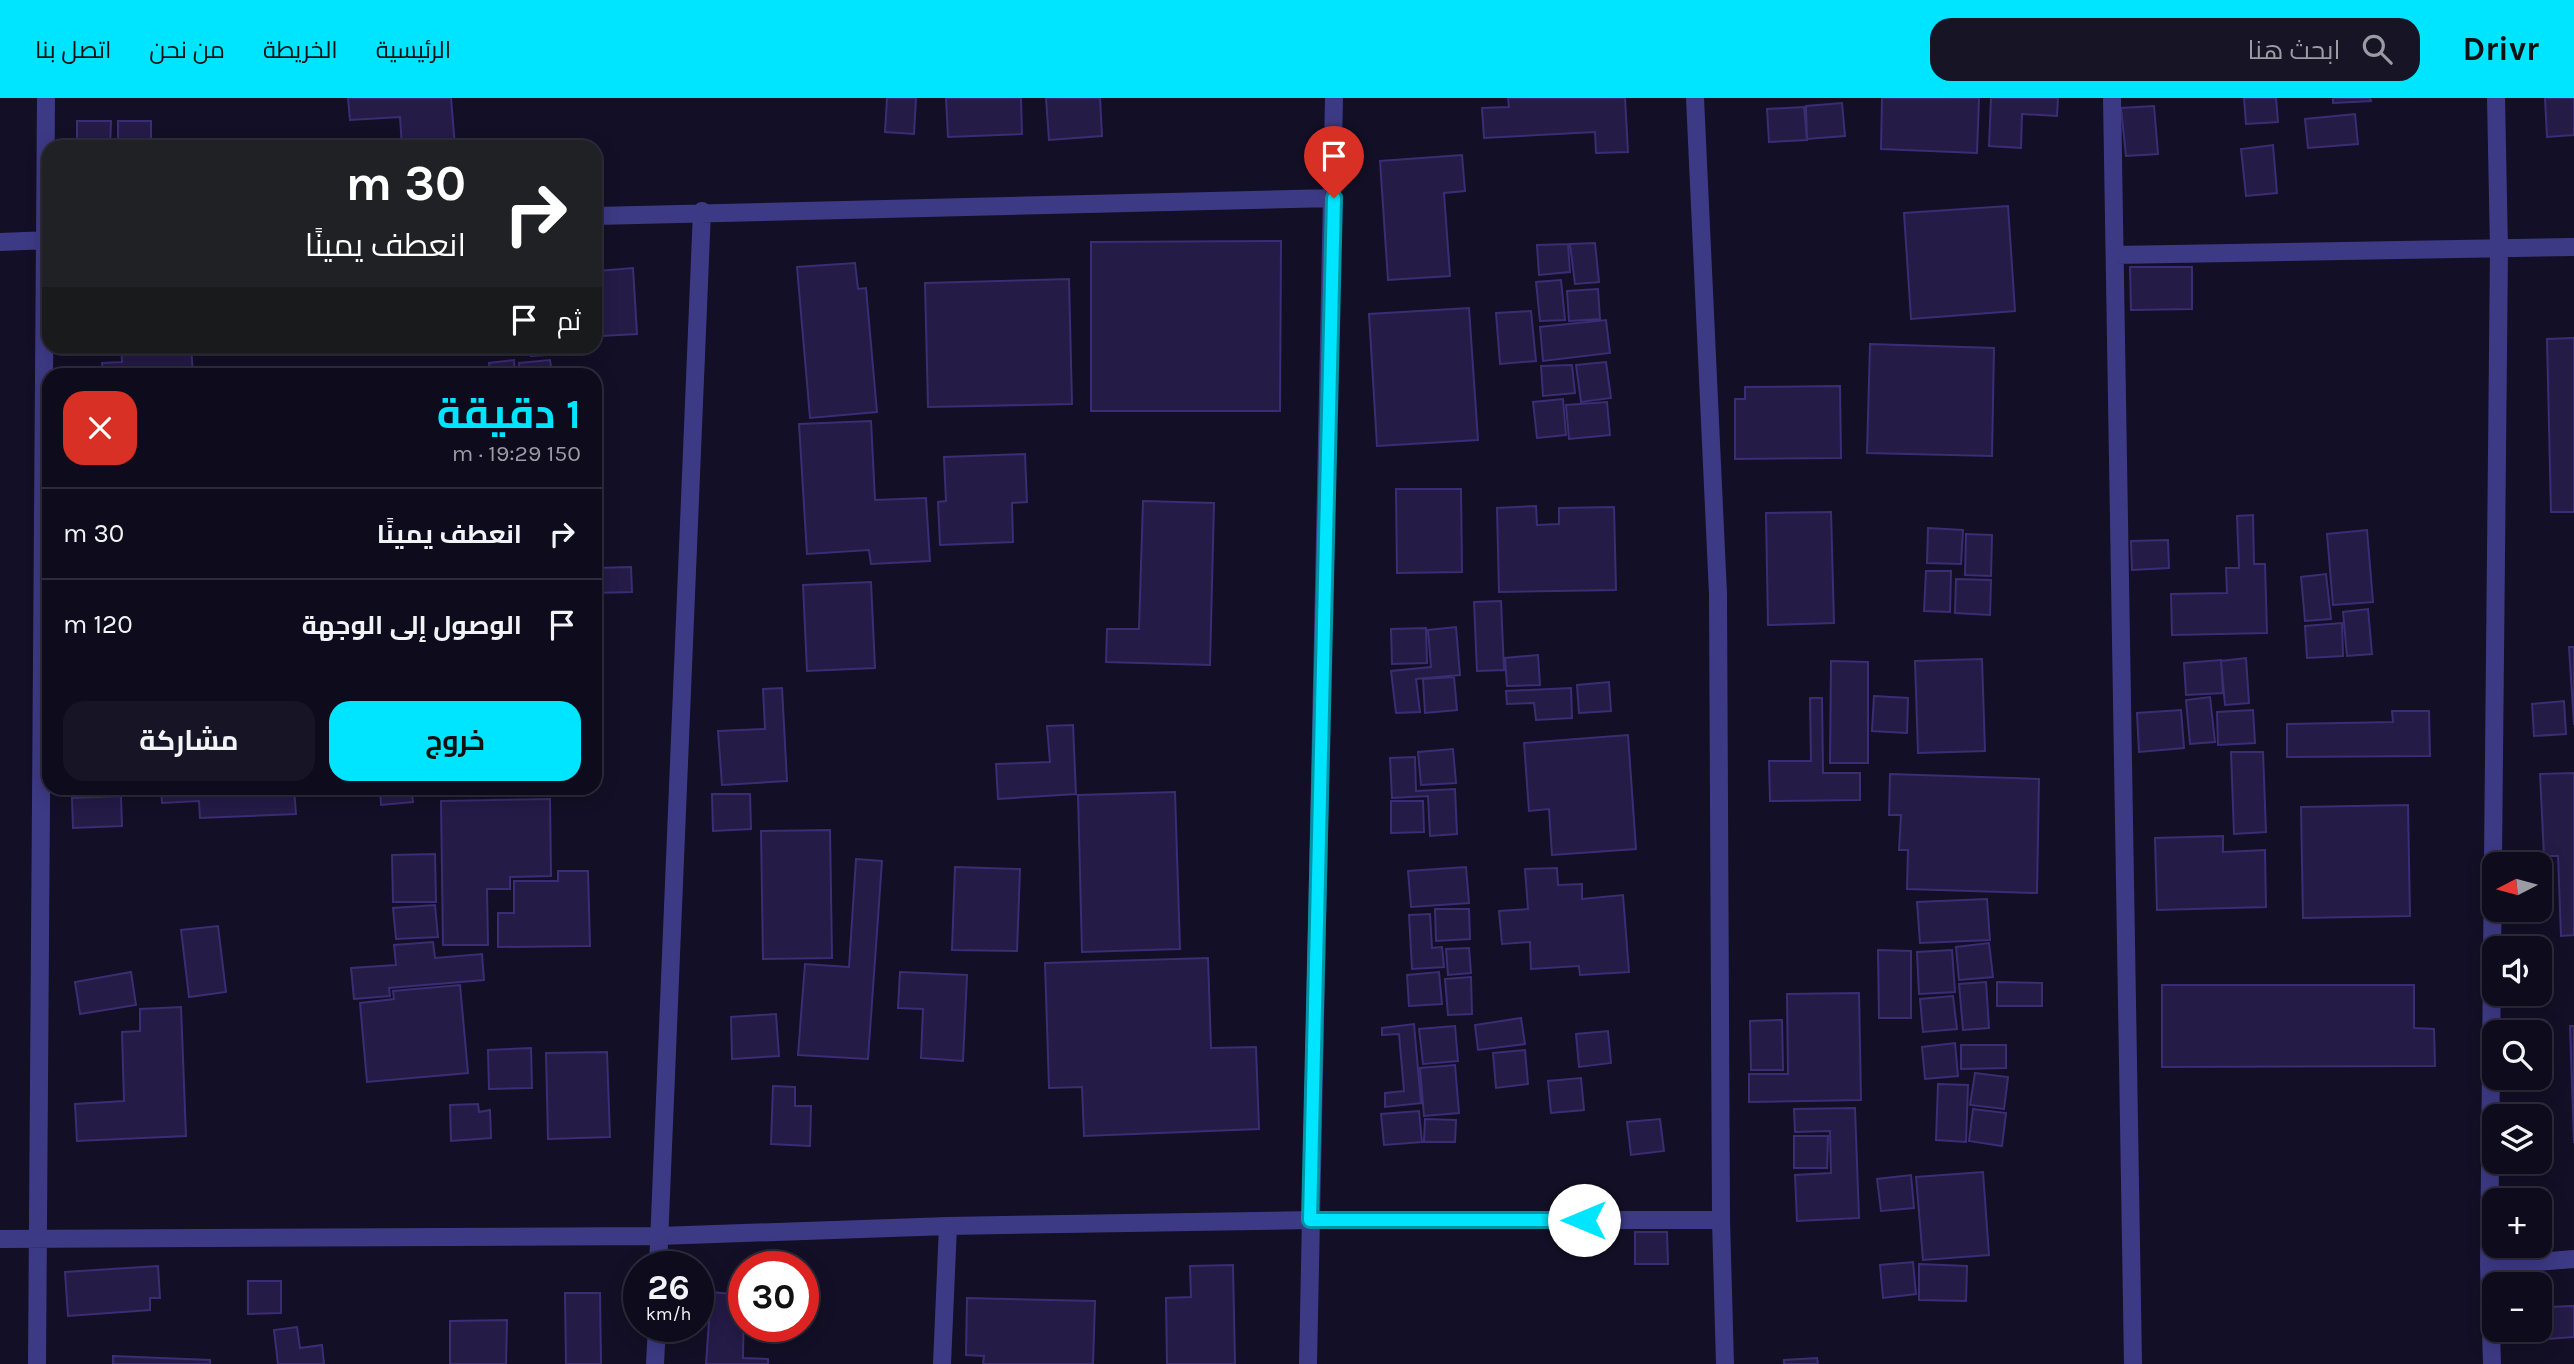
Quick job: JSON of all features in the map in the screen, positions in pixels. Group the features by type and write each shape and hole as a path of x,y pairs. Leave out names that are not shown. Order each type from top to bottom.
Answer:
{"street":[{"path":"46,98 47,140"},
{"path":"1308,1364 1334,98"},
{"path":"1695,98 1718,594 1721,1220 1725,1364"},
{"path":"2112,98 2133,1364"},
{"path":"2493,1364 2489,1266 2499,248 2496,98"},
{"path":"602,216 702,211 1334,198"},
{"path":"659,1251 702,211"},
{"path":"0,242 42,240"},
{"path":"2115,255 2574,247"},
{"path":"37,1364 42,795"},
{"path":"0,1238 659,1236 948,1226 1310,1220 1721,1220"},
{"path":"942,1364 948,1226"},
{"path":"2489,1266 2574,1259"},
{"path":"655,1364 656,1342"}],"building":[{"path":"348,98 451,98 454,140 402,140 400,117 350,120"},
{"path":"887,98 916,98 914,134 885,132"},
{"path":"946,98 1021,98 1022,134 948,137"},
{"path":"1046,98 1100,98 1102,136 1049,140"},
{"path":"1508,98 1625,98 1628,152 1596,153 1595,132 1484,138 1482,108 1509,107"},
{"path":"1882,98 1979,98 1977,153 1881,149"},
{"path":"1991,98 2058,98 2057,116 2022,114 2021,148 1989,146"},
{"path":"2244,98 2276,98 2278,122 2246,124"},
{"path":"2333,98 2370,98 2371,101 2333,103"},
{"path":"2545,98 2574,98 2574,135 2547,137"},
{"path":"1842,103 1845,136 1807,139 1806,106"},
{"path":"2154,106 2158,154 2126,156 2121,108"},
{"path":"1804,107 1807,140 1769,142 1767,109"},
{"path":"2355,114 2358,144 2308,148 2305,119"},
{"path":"77,121 111,121 110,140 77,140"},
{"path":"118,121 151,121 151,140 118,140"},
{"path":"2273,145 2277,193 2246,196 2241,149"},
{"path":"1462,155 1465,191 1444,193 1450,276 1388,280 1380,161"},
{"path":"2008,206 2015,311 1911,319 1904,213"},
{"path":"1281,241 1280,411 1091,411 1091,242"},
{"path":"1595,243 1599,282 1575,284 1570,244"},
{"path":"1568,244 1570,272 1539,275 1537,245"},
{"path":"855,263 858,289 866,288 877,412 810,418 797,267"},
{"path":"2130,267 2192,267 2192,309 2131,310"},
{"path":"633,268 637,334 602,336 602,271"},
{"path":"1069,279 1072,404 928,407 925,283"},
{"path":"1561,280 1565,320 1540,321 1536,282"},
{"path":"1598,289 1600,319 1569,321 1567,291"},
{"path":"1469,308 1478,440 1377,446 1369,314"},
{"path":"1531,311 1536,361 1500,364 1496,313"},
{"path":"1606,320 1610,353 1543,361 1540,327"},
{"path":"2574,338 2574,512 2551,512 2547,339"},
{"path":"1870,344 1994,348 1992,456 1867,453"},
{"path":"122,354 192,354 193,368 102,368 102,363 122,362"},
{"path":"531,354 563,354 531,356"},
{"path":"514,360 515,368 489,368 489,363"},
{"path":"550,360 551,368 519,368 519,363"},
{"path":"1606,362 1611,398 1581,402 1576,365"},
{"path":"1572,365 1575,393 1543,396 1541,366"},
{"path":"1840,386 1841,458 1735,459 1735,399 1745,399 1745,387"},
{"path":"1563,399 1566,435 1537,438 1533,402"},
{"path":"1607,402 1610,435 1569,439 1566,405"},
{"path":"871,421 875,500 926,498 930,561 871,564 869,550 807,554 799,424"},
{"path":"1025,454 1027,502 1012,503 1013,542 940,545 938,502 946,501 944,457"},
{"path":"1396,489 1461,489 1462,572 1397,573"},
{"path":"1143,501 1214,503 1210,665 1106,662 1107,629 1139,629"},
{"path":"1536,506 1537,525 1559,524 1559,508 1614,507 1616,590 1499,592 1497,508"},
{"path":"1831,512 1834,623 1768,625 1766,513"},
{"path":"2253,515 2254,564 2265,564 2267,633 2172,635 2171,594 2227,593 2226,568 2239,568 2237,516"},
{"path":"1928,528 1963,530 1961,564 1927,563"},
{"path":"2367,530 2373,602 2333,605 2327,534"},
{"path":"1966,534 1992,535 1991,576 1965,575"},
{"path":"2168,540 2169,568 2132,570 2131,541"},
{"path":"631,567 632,592 602,593 602,568"},
{"path":"1926,571 1951,571 1950,612 1924,611"},
{"path":"2326,574 2331,619 2305,621 2301,577"},
{"path":"1956,579 1991,580 1990,615 1955,613"},
{"path":"871,582 875,668 807,671 803,585"},
{"path":"1501,601 1504,670 1477,671 1474,602"},
{"path":"2368,609 2372,654 2347,656 2343,612"},
{"path":"2342,623 2343,656 2307,658 2305,626"},
{"path":"1456,627 1460,675 1416,679 1420,712 1396,713 1391,671 1431,667 1428,630"},
{"path":"1426,628 1427,663 1392,664 1391,629"},
{"path":"2569,647 2574,647 2574,725"},
{"path":"1538,655 1540,685 1507,686 1505,658"},
{"path":"2246,658 2249,703 2225,705 2221,661"},
{"path":"1982,659 1985,751 1918,753 1915,661"},
{"path":"2221,660 2223,693 2186,695 2184,663"},
{"path":"1831,661 1868,662 1868,763 1830,763"},
{"path":"1454,677 1457,710 1425,713 1423,679"},
{"path":"1609,682 1611,711 1579,713 1577,685"},
{"path":"782,688 787,781 722,785 718,731 765,729 763,689"},
{"path":"1571,688 1572,718 1536,720 1534,703 1507,704 1506,691"},
{"path":"1874,696 1908,698 1907,733 1872,731"},
{"path":"2210,697 2215,742 2190,744 2186,700"},
{"path":"1810,698 1822,698 1823,773 1860,773 1860,800 1770,801 1769,761 1811,761"},
{"path":"2564,701 2566,734 2534,736 2532,704"},
{"path":"2181,710 2184,748 2139,752 2137,713"},
{"path":"2253,710 2255,743 2218,745 2217,712"},
{"path":"2392,711 2429,711 2430,756 2287,757 2287,724 2393,722"},
{"path":"1073,725 1076,794 998,799 996,764 1050,762 1047,726"},
{"path":"1628,735 1636,849 1552,855 1549,809 1529,811 1524,743"},
{"path":"1453,749 1456,783 1421,785 1418,752"},
{"path":"2231,752 2263,752 2266,832 2234,834"},
{"path":"1415,757 1416,791 1455,789 1457,834 1430,836 1428,796 1392,798 1390,758"},
{"path":"2574,773 2574,935 2561,936 2558,856 2552,856 2552,852 2544,852 2540,774"},
{"path":"1890,774 2039,779 2037,893 1907,889 1908,850 1899,850 1901,815 1889,815"},
{"path":"1175,792 1180,949 1082,952 1078,795"},
{"path":"712,794 750,794 751,829 713,831"},
{"path":"161,795 295,795 296,814 200,818 199,801 162,803"},
{"path":"380,795 412,795 413,802 381,805"},
{"path":"121,796 122,826 73,828 72,798"},
{"path":"550,799 551,876 510,877 510,889 487,889 488,945 443,945 441,801"},
{"path":"1391,801 1423,801 1424,832 1391,833"},
{"path":"2408,805 2410,916 2303,918 2301,807"},
{"path":"830,830 832,958 763,959 761,831"},
{"path":"2223,836 2223,852 2265,850 2266,907 2157,910 2155,838"},
{"path":"435,854 436,902 393,902 392,855"},
{"path":"856,859 882,861 868,1059 798,1055 805,964 849,967"},
{"path":"955,867 1020,869 1017,951 952,950"},
{"path":"1466,867 1469,903 1411,907 1408,871"},
{"path":"1557,868 1558,885 1582,884 1582,899 1623,895 1629,972 1580,975 1579,966 1531,969 1530,942 1502,944 1499,911 1528,909 1525,869"},
{"path":"558,871 588,871 590,946 498,947 498,913 514,913 514,881 558,881"},
{"path":"1987,899 1990,940 1920,943 1917,902"},
{"path":"435,905 438,937 396,939 393,908"},
{"path":"1435,909 1469,909 1470,939 1436,941"},
{"path":"1430,914 1432,948 1442,947 1444,967 1412,969 1409,915"},
{"path":"218,926 226,992 189,997 181,930"},
{"path":"433,942 435,958 482,954 484,980 389,988 390,996 354,999 351,968 396,965 394,945"},
{"path":"1989,943 1993,977 1959,980 1956,947"},
{"path":"1469,948 1471,973 1448,975 1446,949"},
{"path":"1878,950 1911,951 1911,1018 1879,1018"},
{"path":"1952,950 1955,992 1919,994 1917,952"},
{"path":"1208,958 1211,1048 1256,1047 1259,1129 1084,1136 1082,1087 1049,1088 1045,963"},
{"path":"131,972 136,1005 80,1014 75,982"},
{"path":"900,972 967,975 963,1061 921,1058 923,1009 898,1008"},
{"path":"1439,972 1442,1004 1409,1006 1407,975"},
{"path":"1471,977 1472,1014 1448,1015 1445,979"},
{"path":"1986,982 1989,1028 1963,1030 1959,984"},
{"path":"1997,982 2042,983 2042,1006 1997,1006"},
{"path":"460,985 468,1073 367,1082 360,1003 394,999 393,991"},
{"path":"2162,985 2414,985 2414,1028 2434,1029 2435,1066 2162,1067"},
{"path":"1859,993 1861,1100 1749,1102 1749,1074 1788,1074 1787,994"},
{"path":"1953,996 1957,1029 1923,1032 1920,999"},
{"path":"181,1007 186,1136 77,1141 75,1104 124,1101 122,1032 140,1031 140,1009"},
{"path":"776,1014 779,1056 732,1059 731,1017"},
{"path":"1521,1018 1525,1044 1478,1050 1475,1025"},
{"path":"1782,1020 1783,1070 1751,1070 1750,1021"},
{"path":"1414,1024 1421,1103 1385,1107 1385,1093 1404,1091 1399,1034 1382,1035 1382,1028"},
{"path":"1455,1026 1458,1061 1423,1064 1419,1029"},
{"path":"2570,1026 2574,1026 2574,1143"},
{"path":"1608,1031 1611,1063 1579,1067 1576,1034"},
{"path":"1955,1043 1958,1076 1925,1079 1922,1047"},
{"path":"1961,1045 2006,1045 2006,1068 1961,1069"},
{"path":"531,1048 532,1088 489,1089 488,1050"},
{"path":"1525,1050 1528,1084 1496,1088 1493,1053"},
{"path":"607,1052 610,1137 548,1139 546,1053"},
{"path":"1455,1065 1459,1113 1424,1116 1420,1068"},
{"path":"1975,1073 2008,1077 2004,1109 1970,1105"},
{"path":"1581,1078 1584,1110 1551,1113 1548,1081"},
{"path":"1938,1084 1968,1085 1966,1142 1936,1140"},
{"path":"773,1086 795,1087 795,1106 811,1106 810,1146 771,1144"},
{"path":"478,1104 479,1112 490,1110 491,1138 451,1141 450,1105"},
{"path":"1855,1108 1859,1218 1797,1221 1795,1175 1831,1173 1830,1131 1795,1132 1794,1109"},
{"path":"1973,1109 2006,1113 2002,1146 1969,1141"},
{"path":"1419,1111 1422,1142 1384,1145 1381,1114"},
{"path":"1425,1119 1456,1120 1455,1142 1424,1142"},
{"path":"1660,1119 1664,1151 1631,1155 1627,1122"},
{"path":"1794,1136 1828,1136 1827,1168 1794,1168"},
{"path":"1983,1172 1989,1255 1923,1260 1916,1177"},
{"path":"1911,1175 1914,1208 1881,1211 1877,1179"},
{"path":"1635,1232 1667,1232 1668,1264 1635,1264"},
{"path":"1913,1262 1916,1294 1883,1298 1880,1265"},
{"path":"1919,1264 1967,1266 1966,1301 1919,1300"},
{"path":"1233,1265 1235,1364 1167,1364 1166,1298 1191,1297 1190,1266"},
{"path":"158,1266 160,1298 150,1298 150,1310 68,1316 65,1272"},
{"path":"248,1281 281,1281 281,1313 248,1314"},
{"path":"714,1292 728,1294 728,1342 743,1342 743,1358 768,1359 768,1364 706,1364 708,1342 714,1342"},
{"path":"565,1293 600,1293 601,1364 566,1364"},
{"path":"967,1298 1095,1301 1093,1364 983,1364 984,1356 966,1355"},
{"path":"2574,1306 2574,1337 2552,1339 2552,1307"},
{"path":"507,1320 506,1364 450,1364 450,1321"},
{"path":"297,1327 300,1348 322,1345 324,1364 278,1364 274,1330"},
{"path":"113,1356 210,1360 210,1364 113,1364"},
{"path":"1817,1358 1818,1364 1784,1364 1784,1360"}],"route":[{"path":"1334,198 1310,1220 1584,1220"}]}
